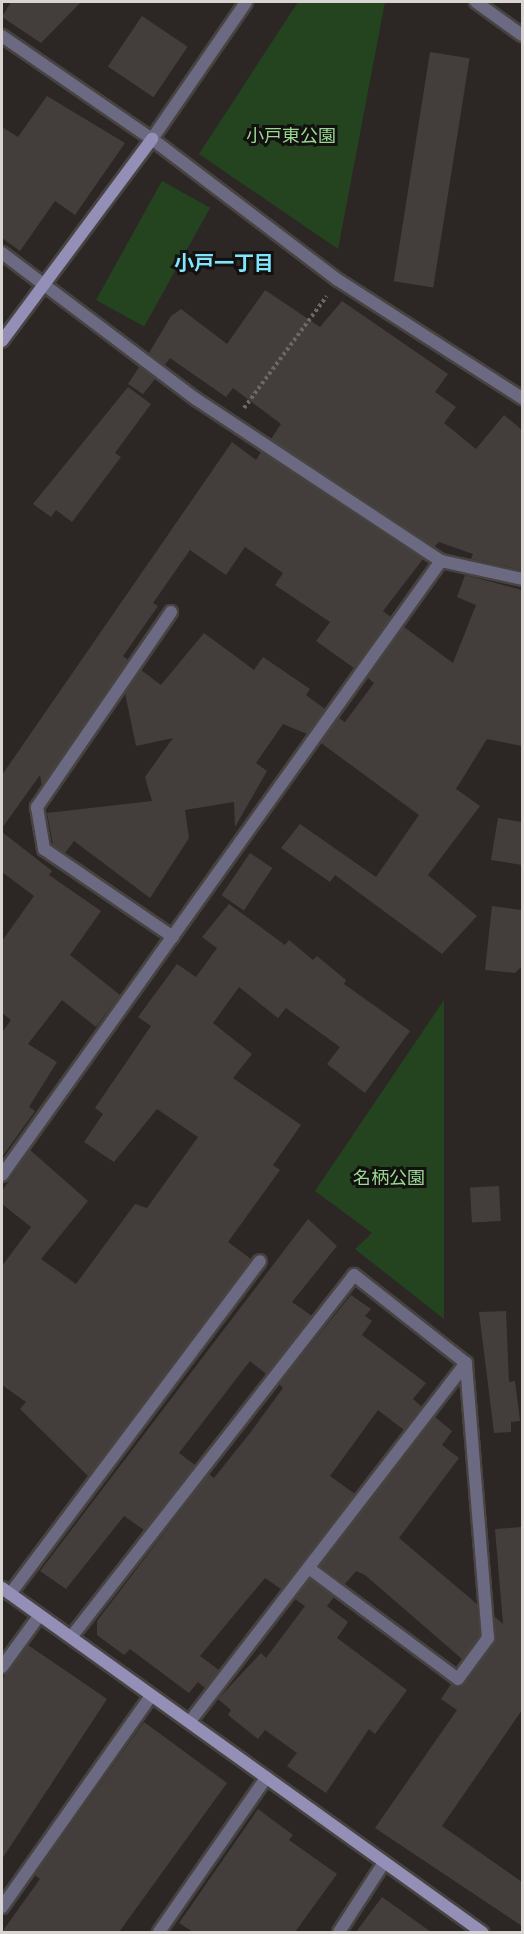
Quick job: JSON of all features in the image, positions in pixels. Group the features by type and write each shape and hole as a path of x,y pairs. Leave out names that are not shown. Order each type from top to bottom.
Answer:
{"street":[{"path":"2,340 152,139 246,2"},
{"path":"476,2 522,35"},
{"path":"2,36 152,139 338,280 522,398"},
{"path":"2,253 233,423 441,561 522,579"},
{"path":"2,1175 441,561"},
{"path":"171,612 38,807 44,849 174,937"},
{"path":"260,1260 6,1591 39,1616 72,1636 151,1696 190,1721 383,1864 482,1932"},
{"path":"72,1636 354,1275 466,1363 488,1638 458,1679 310,1569"},
{"path":"190,1721 310,1569 466,1363"},
{"path":"2,1667 39,1616"},
{"path":"2,1907 151,1696"},
{"path":"159,1932 266,1778"},
{"path":"339,1932 383,1864"}],"path":[{"path":"233,423 338,280"}],"green space":[{"name":"小戸東公園","path":"298,2 385,2 338,249 199,154"},
{"path":"162,181 210,208 144,327 96,300"},
{"name":"名柄公園","path":"444,1000 444,1319 355,1249 372,1233 315,1191"}],"building":[{"path":"11,2 81,2 41,43 2,17"},
{"path":"142,16 188,47 153,97 108,67"},
{"path":"430,52 470,58 433,287 394,281"},
{"path":"47,96 125,143 75,215 55,201 20,251 2,238 2,127 18,137"},
{"path":"265,290 320,327 342,301 448,374 435,392 456,407 444,423 476,449 504,415 522,430 521,570 471,559 473,554 439,542 434,547 271,439 281,424 233,388 226,397 170,358 165,365 149,353 171,316 181,309 227,344"},
{"path":"139,367 155,379 143,394 128,384"},
{"path":"128,387 151,404 115,453 121,457 72,522 56,510 51,517 33,504"},
{"path":"232,442 256,460 261,452 423,559 383,611 391,617 354,668 316,641 330,622 275,585 283,573 245,547 226,575 190,550 153,603 158,606 123,656 128,660 42,786 40,775 2,828 2,775"},
{"path":"465,575 522,590 522,746 487,739 456,789 480,806 428,875 477,916 442,954 335,875 330,882 281,848 300,824 376,877 419,815 321,743 339,718 345,722 374,683 368,678 404,627 453,663 476,605 457,597"},
{"path":"204,633 254,670 263,657 310,689 306,695 325,709 307,734 283,724 256,763 267,771 235,827 234,802 185,810 189,838 150,898 74,841 65,853 53,845 47,813 152,801 145,777 173,738 136,746 125,693 141,670 161,685"},
{"path":"498,818 522,822 522,865 491,860"},
{"path":"2,832 52,871 49,875 101,911 70,955 120,995 96,1027 62,1000 28,1044 57,1062 29,1107 35,1111 2,1157 2,1032 11,1020 2,1013 2,941 34,896 2,872"},
{"path":"250,853 272,868 244,910 221,895"},
{"path":"229,904 285,945 289,940 313,960 317,956 346,980 344,984 410,1031 365,1093 327,1064 340,1047 286,1008 278,1018 239,987 213,1023 252,1054 233,1078 301,1125 273,1165 280,1170 228,1242 251,1259 88,1476 20,1409 26,1402 2,1385 2,1266 31,1227 2,1204 2,1191 30,1150 88,1201 41,1259 76,1284 135,1204 147,1208 198,1137 157,1109 114,1162 84,1142 103,1114 95,1108 151,1026 138,1017 177,964 196,977 217,948 202,937"},
{"path":"492,906 522,910 521,967 515,973 485,970"},
{"path":"499,1186 501,1221 472,1222 470,1188"},
{"path":"308,1219 337,1246 292,1302 312,1316 266,1374 250,1361 179,1453 195,1465 144,1530 124,1516 66,1589 40,1571"},
{"path":"351,1295 371,1309 365,1316 372,1321 362,1335 426,1383 413,1399 422,1407 404,1430 378,1410 330,1476 355,1494 281,1589 265,1578 229,1621 200,1656 219,1670 205,1688 198,1682 189,1693 130,1649 124,1655 97,1635 97,1621 209,1474 214,1478 250,1433 283,1388 279,1384"},
{"path":"506,1311 509,1382 515,1381 520,1421 511,1422 511,1432 494,1433 479,1312"},
{"path":"435,1417 452,1431 442,1445 459,1458 399,1538 477,1604 480,1636 462,1659 365,1575 356,1571 345,1584 320,1566"},
{"path":"522,1527 522,1710 442,1826 522,1882 522,1926 375,1828 457,1710 441,1699 451,1684 464,1684 495,1643 495,1617 503,1624 495,1529"},
{"path":"310,1579 334,1597 327,1606 348,1622 337,1638 407,1690 375,1734 369,1729 326,1793 287,1766 297,1753 265,1730 258,1739 228,1715 231,1710 218,1699 261,1653 266,1658 305,1606 295,1599"},
{"path":"28,1645 107,1699 2,1859 2,1679"},
{"path":"144,1722 227,1783 119,1932 2,1932 40,1879 35,1875"},
{"path":"258,1809 293,1835 289,1840 337,1874 295,1932 193,1932 179,1923"},
{"path":"382,1897 431,1932 356,1932"}],"district":[{"name":"小戸一丁目","path":"224,263"}]}
